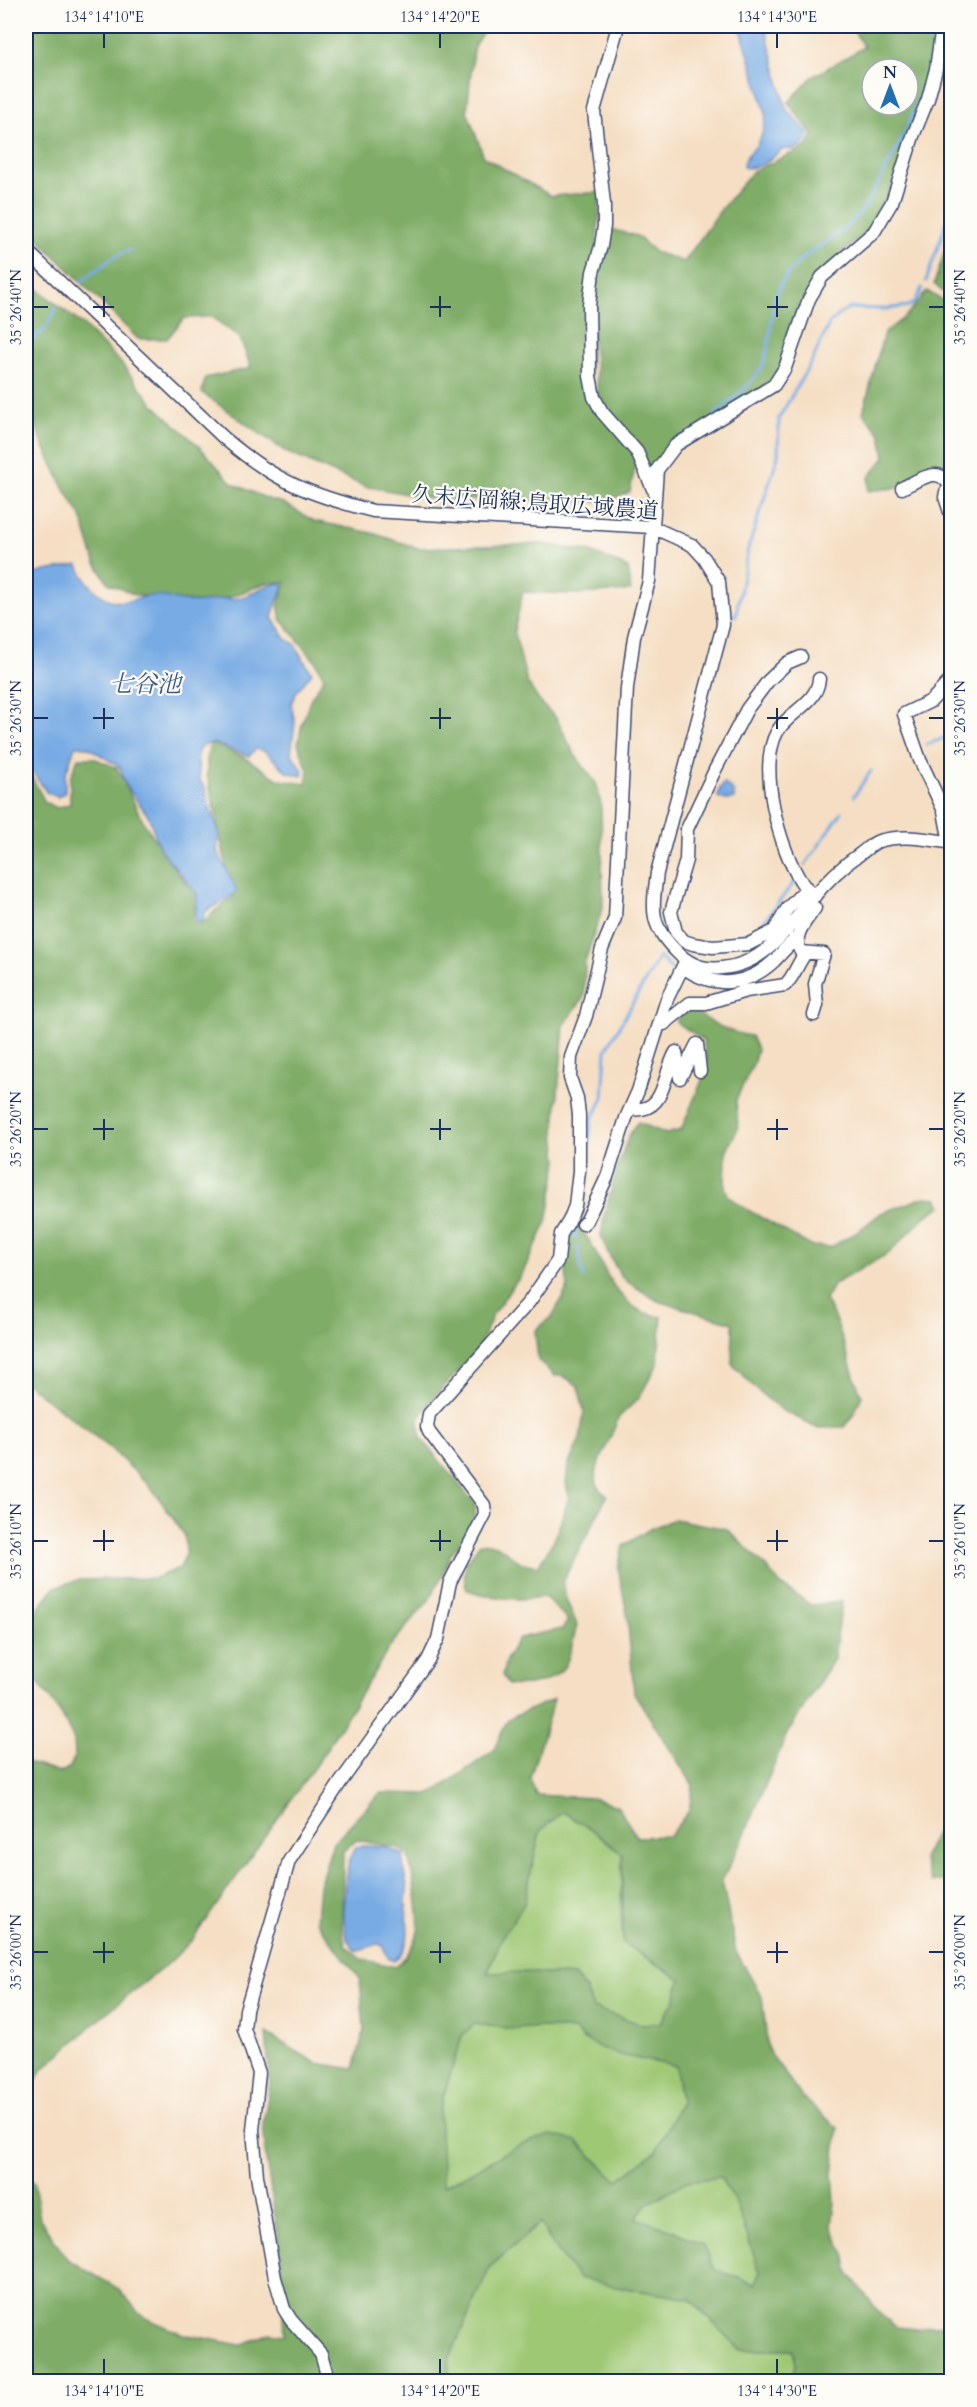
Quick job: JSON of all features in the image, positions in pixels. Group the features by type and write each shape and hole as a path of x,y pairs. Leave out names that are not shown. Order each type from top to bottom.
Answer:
{"street":[{"path":"618,26 594,111 604,204 604,226 593,272 589,305 590,376 594,397 602,412 637,452 654,490"},
{"path":"329,2382 321,2354 291,2320 284,2308 274,2278 257,2176 253,2122 259,2073 244,2029 246,2010 289,1861 340,1783 428,1660 438,1639 450,1582 485,1514 484,1505 429,1432 427,1426 429,1414 529,1302 556,1266 561,1234 572,1215 579,1171 579,1114 577,1098 570,1078 570,1065 586,1016 602,950 615,918 627,688 634,637 649,581 657,470 676,445 774,385 784,368 809,298 822,277 874,232 892,202 913,136 928,99 936,69 942,26"},
{"name":"久末広岡線;鳥取広域農道","path":"26,250 224,438 251,461 296,487 373,511 652,527 692,545 704,558 719,582 723,625 657,873 652,908 656,927 684,963"},
{"path":"902,488 934,475 942,476 947,480 951,490 946,492 945,497 951,518"},
{"path":"786,933 749,944 713,947 693,944 684,941 676,932 671,912 686,860 687,829 715,770 747,709 768,681 788,663 801,657"},
{"path":"583,1224 607,1177 644,1074 667,999 684,963 699,967 736,967 756,959 786,933 812,897 851,860 878,841 918,837 951,843 944,811 920,760 904,714 931,700 951,679"},
{"path":"812,897 802,884 793,864 773,806 768,778 770,754 777,732 816,693 819,680"},
{"path":"786,933 798,949 806,953 824,954 815,984 817,1005 814,1015"},
{"path":"659,1024 664,1024 690,1003 706,1003 746,991 785,985 792,976 796,963 806,953"},
{"path":"630,1109 645,1110 655,1103 676,1052 680,1078 697,1044 700,1071"}],"green space":[{"path":"26,26 487,26 474,46 467,111 484,157 551,196 600,192 589,385 637,457 630,492 605,502 434,499 364,486 286,452 202,393 205,378 251,368 240,338 212,317 184,318 167,339 138,339 26,227 26,110 30,97 29,41"},
{"path":"851,26 936,26 931,73 920,105 920,57 860,57 860,117 916,117 894,180 878,217 872,226 822,272 782,365 768,385 649,468 598,398 591,310 606,228 637,236 655,252 684,262 722,208 753,171 807,146 813,135 788,103 812,77 864,47"},
{"path":"949,238 952,239 951,299 934,284"},
{"path":"26,280 83,325 120,362 154,405 199,446 232,483 283,503 314,521 372,533 418,548 541,544 589,551 628,568 631,591 575,594 523,592 514,631 527,682 539,701 556,718 575,755 596,783 601,805 603,907 585,962 584,997 564,1025 555,1129 558,1161 547,1222 522,1274 494,1312 478,1350 429,1403 419,1419 421,1438 475,1504 475,1515 469,1530 449,1557 429,1600 391,1645 324,1753 192,1940 169,1963 105,2014 41,2071 26,2099 26,1762 60,1773 70,1767 75,1756 74,1740 61,1714 26,1666 26,1630 38,1608 55,1587 78,1580 154,1578 180,1568 186,1553 185,1536 151,1487 110,1448 26,1383 26,766 45,802 57,808 70,804 70,778 78,758 94,758 117,768 144,823 176,871 197,896 193,921 202,923 233,898 207,774 207,756 211,743 244,757 279,780 306,784 308,770 298,744 311,698 324,678 315,661 281,619 278,605 286,582 267,583 230,597 201,603 135,595 108,583 95,562 81,516 65,490 43,445 26,399"},
{"path":"927,291 951,306 951,466 919,476 894,488 868,491 869,477 885,458 881,435 863,413 884,333 906,316"},
{"path":"691,1008 720,1026 751,1036 757,1049 754,1062 736,1100 738,1128 726,1152 725,1187 729,1197 811,1246 831,1247 857,1232 881,1213 925,1197 937,1198 942,1206 926,1216 889,1253 834,1284 825,1300 837,1324 862,1396 844,1427 819,1428 783,1411 760,1393 732,1364 733,1323 658,1301 626,1281 619,1273 601,1236 605,1212 628,1137 638,1122 666,1134 681,1130 702,1080 707,1060 703,1040 676,1022 679,1016"},
{"path":"576,1223 592,1245 618,1292 639,1310 662,1317 657,1365 639,1398 619,1417 595,1473 598,1488 607,1496 563,1581 566,1599 577,1625 567,1662 560,1672 539,1683 508,1685 502,1675 507,1657 519,1638 562,1629 568,1621 545,1597 506,1598 467,1590 464,1576 466,1565 480,1543 497,1545 522,1563 538,1566 555,1538 569,1497 566,1483 568,1465 580,1439 584,1411 578,1386 563,1376 555,1376 538,1360 535,1331 553,1315 568,1287 565,1265 566,1246 571,1226"},
{"path":"674,1519 727,1529 782,1586 811,1605 842,1601 834,1659 787,1734 744,1836 722,1881 736,1952 762,1997 768,2050 801,2096 838,2128 833,2174 835,2202 832,2226 846,2257 848,2271 881,2315 897,2327 918,2329 943,2324 951,2317 951,2381 790,2381 796,2364 793,2350 740,2350 690,2299 579,2278 557,2252 540,2223 490,2267 449,2359 448,2381 26,2381 26,2174 34,2182 40,2219 67,2259 119,2289 143,2317 183,2334 240,2345 270,2333 284,2335 279,2242 266,2160 263,2123 270,2085 266,2033 316,2063 354,2069 364,2030 360,1979 316,1921 319,1886 333,1843 380,1793 431,1794 493,1751 508,1719 554,1699 530,1778 536,1795 593,1798 617,1806 637,1837 669,1836 689,1811 693,1785 634,1693 627,1613 618,1568 623,1546 650,1529","holes":["563,1812 593,1830 622,1854 623,1943 681,1979 675,2000 661,2023 640,2024 593,2008 586,1990 574,1976 523,1972 487,1973 503,1935 524,1904 540,1831","357,1840 398,1848 408,1855 419,1924 415,1942 410,1951 395,1967 361,1959 345,1945 342,1929 343,1851","474,2024 515,2029 539,2027 574,2030 584,2039 608,2051 676,2066 681,2102 656,2151 617,2181 577,2141 551,2135 521,2144 443,2186 439,2110 462,2036","720,2177 736,2203 760,2272 755,2284 715,2270 702,2244 672,2230 635,2218 647,2204 687,2181"]},
{"path":"951,1796 951,1879 932,1883 923,1859 948,1809"},
{"path":"563,1812 593,1830 622,1854 623,1943 681,1979 675,2000 660,2023 640,2024 593,2008 586,1990 574,1976 523,1972 487,1974 503,1935 524,1904 540,1831"},
{"path":"474,2024 515,2029 539,2027 574,2030 584,2040 645,2060 676,2066 681,2102 656,2151 617,2181 577,2141 465,2176 442,2186 439,2110 462,2036"},
{"path":"720,2177 736,2203 760,2272 755,2284 715,2270 702,2244 672,2230 634,2219 647,2204 687,2180"},
{"path":"540,2223 557,2252 630,2289 690,2299 740,2350 793,2350 796,2364 790,2381 448,2382 449,2359 490,2267"}],"water":[{"path":"740,26 765,26 786,109 809,134 799,147 783,149 764,163 749,168 743,167 743,163 760,140 766,114"},
{"name":"七谷池","path":"78,565 94,589 108,599 118,602 153,596 193,602 235,599 270,585 283,583 272,618 286,639 295,644 312,673 297,691 291,704 295,723 291,753 303,771 302,776 287,772 265,751 256,749 249,756 214,743 201,746 197,757 200,781 206,790 219,833 217,851 236,888 235,894 206,911 201,923 196,921 197,893 160,849 149,817 125,784 120,767 88,747 75,746 65,776 65,792 58,797 47,793 26,762 26,577"},
{"path":"724,783 734,792 734,799 726,800 718,797 719,790"},
{"path":"356,1847 385,1847 404,1855 408,1934 405,1947 394,1961 389,1959 382,1945 378,1944 356,1951 346,1932 344,1892 346,1878 352,1854"}],"waterway":[{"path":"713,416 743,390 761,367 768,348 776,296 786,276 809,253 853,221 867,203 898,147 916,107 929,66 935,26"},
{"path":"926,281 947,221 952,215"},
{"path":"82,281 112,258 130,250"},
{"path":"733,616 736,615 748,549 778,456 779,418 813,359 829,324 850,308 884,309 909,306 915,302 922,288"},
{"path":"26,344 44,330 57,308"},
{"path":"926,745 952,735"},
{"path":"854,796 871,771"},
{"path":"805,865 842,812"},
{"path":"732,938 758,929 795,881"},
{"path":"581,1209 592,1120 603,1098 606,1050 659,957 672,970 677,970"},
{"path":"575,1228 576,1239"},
{"path":"577,1246 583,1277"}]}
